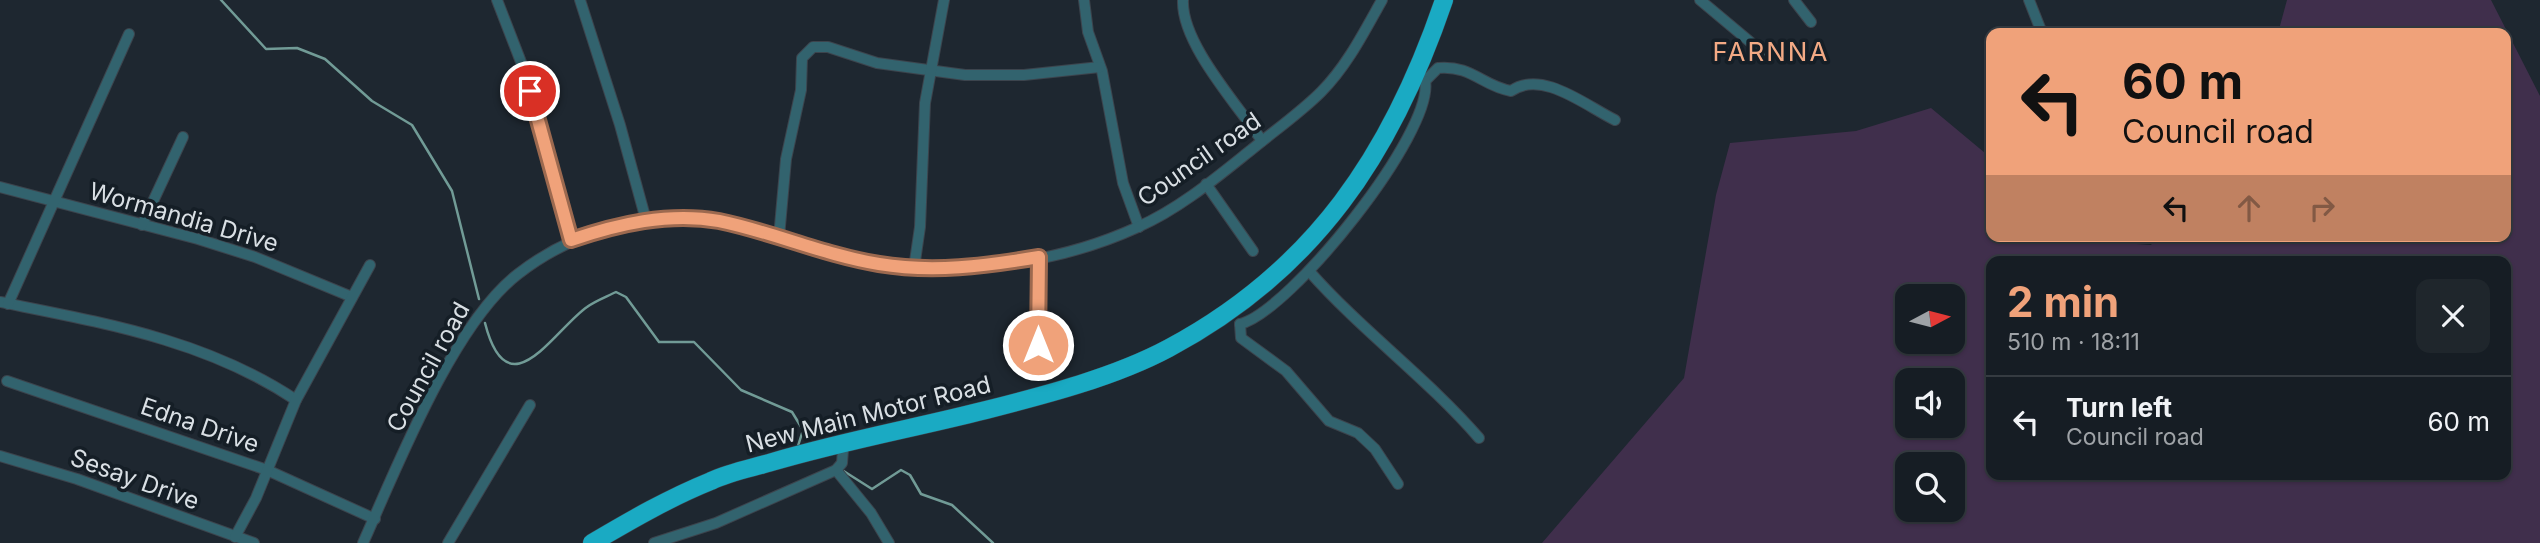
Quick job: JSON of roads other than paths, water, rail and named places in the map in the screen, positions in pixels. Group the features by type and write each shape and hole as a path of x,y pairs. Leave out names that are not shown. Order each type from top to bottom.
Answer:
{"highway":[{"name":"New Main Motor Road","path":"592,543 649,510 713,480 842,442 986,410 1080,383 1167,349 1226,314 1305,247 1349,195 1380,149 1417,74 1444,0"},
{"name":"New Main Motor Road","path":"610,543 652,517 716,487 843,450 988,417 1087,390 1172,357 1236,322 1312,253 1357,200 1388,153 1424,79 1452,0"}],"street":[{"path":"497,0 526,75 571,240"},
{"path":"580,0 620,125 646,220"},
{"path":"914,268 920,227 925,103 944,0"},
{"path":"1084,0 1088,32 1100,67 1124,183 1139,227"},
{"path":"1183,0 1182,13 1191,41 1262,141"},
{"name":"Council road","path":"363,543 418,425 474,322 518,274 571,240 646,220 708,220 779,237 827,254 914,268 947,269 1039,257 1099,242 1139,227 1206,184 1323,91 1357,47 1381,0"},
{"path":"1700,0 1716,17 1761,51"},
{"path":"1794,0 1811,22"},
{"path":"2029,0 2040,28"},
{"path":"129,34 4,303 99,320 175,342 227,361 296,400"},
{"path":"779,237 786,159 801,90 802,58 806,50 828,47 877,63 965,75 1024,75 1100,67"},
{"path":"1398,484 1375,449 1358,433 1329,421 1286,370 1241,338 1236,322 1282,300 1309,271 1386,175 1425,104 1424,79 1438,68 1454,67 1476,73 1502,89 1511,91 1519,85 1537,83 1615,120"},
{"path":"142,225 183,137"},
{"path":"1206,184 1253,251"},
{"name":"Wormandia Drive","path":"0,187 255,257 352,297"},
{"path":"1038,345 1039,257"},
{"path":"236,537 296,400 370,265"},
{"path":"1309,271 1330,295 1451,405 1479,438"},
{"name":"Edna Drive","path":"7,381 267,470 374,519"},
{"path":"448,543 530,405"},
{"path":"654,543 716,523 836,470 842,463 843,450"},
{"name":"Sesay Drive","path":"0,456 77,479 254,543"},
{"path":"836,470 871,513 889,543"}],"waterway":[{"path":"221,0 266,49 297,48 325,59 372,101 412,125 452,191 479,299"},
{"path":"485,323 495,349 506,362 519,364 546,346 587,307 616,292 626,297 659,342 694,342 741,390 792,412 803,430 798,446"},
{"path":"842,470 872,489 901,470 910,475 921,494 952,505 993,543"}],"district":[{"name":"FARNNA","path":"1771,51"}]}
